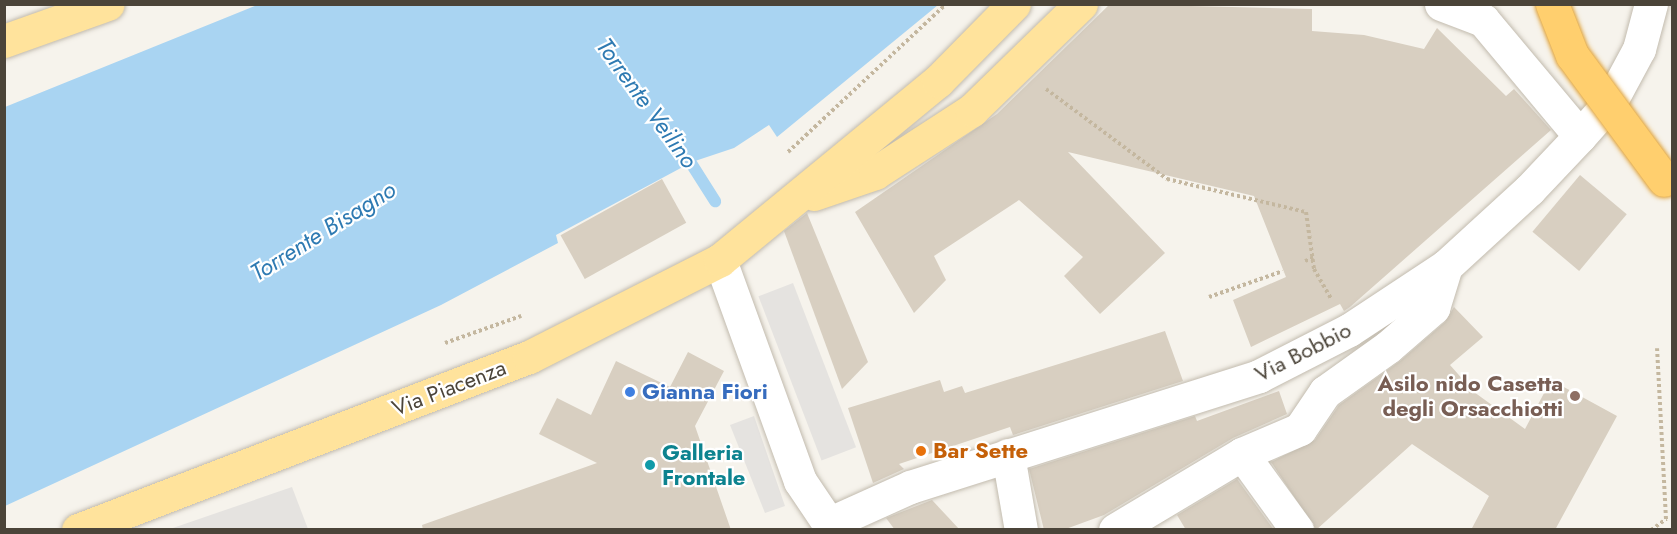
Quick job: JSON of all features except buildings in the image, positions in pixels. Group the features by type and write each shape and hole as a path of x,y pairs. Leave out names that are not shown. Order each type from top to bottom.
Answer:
{"highway":[{"path":"1552,4 1572,55 1664,180"}],"main road":[{"path":"4,41 108,4"},
{"name":"Via Piacenza","path":"78,530 529,357 720,260 938,81 1014,4"},
{"path":"795,200 875,173 972,110 1081,4"}],"street":[{"path":"1441,4 1483,20 1580,136"},
{"name":"Via Bobbio","path":"830,526 910,487 1259,376 1321,348 1446,266 1529,190 1611,101 1639,48 1651,4"},
{"path":"1639,48 1672,18"},
{"path":"720,260 800,481 830,526"},
{"path":"1115,530 1242,454 1294,434 1324,392 1388,347 1433,308 1446,266"},
{"path":"1008,454 1021,530"},
{"path":"1242,454 1297,530"}],"path":[{"path":"784,157 946,4"},
{"path":"1062,104 1167,179 1306,212 1314,269"},
{"path":"1305,261 1313,258"},
{"path":"1209,297 1283,271"},
{"path":"445,343 528,314"},
{"path":"1651,530 1666,519 1657,348"}],"shaded area":[{"path":"793,283 856,447 822,461 758,296"},
{"path":"754,416 785,506 765,513 730,425"},
{"path":"292,487 308,529 170,529"}],"water":[{"name":"Torrente Bisagno","path":"257,5 938,5 777,137 769,125 734,148 692,162 556,235 558,243 441,305 5,506 5,107"}],"waterway":[{"name":"Torrente Veilino","path":"682,149 715,201"}],"place":[{"name":"Gianna Fiori","path":"630,392"},
{"name":"Asilo nido Casetta degli Orsacchiotti","path":"1575,396"},
{"name":"Bar Sette","path":"921,451"},
{"name":"Galleria Frontale","path":"650,465"}]}
